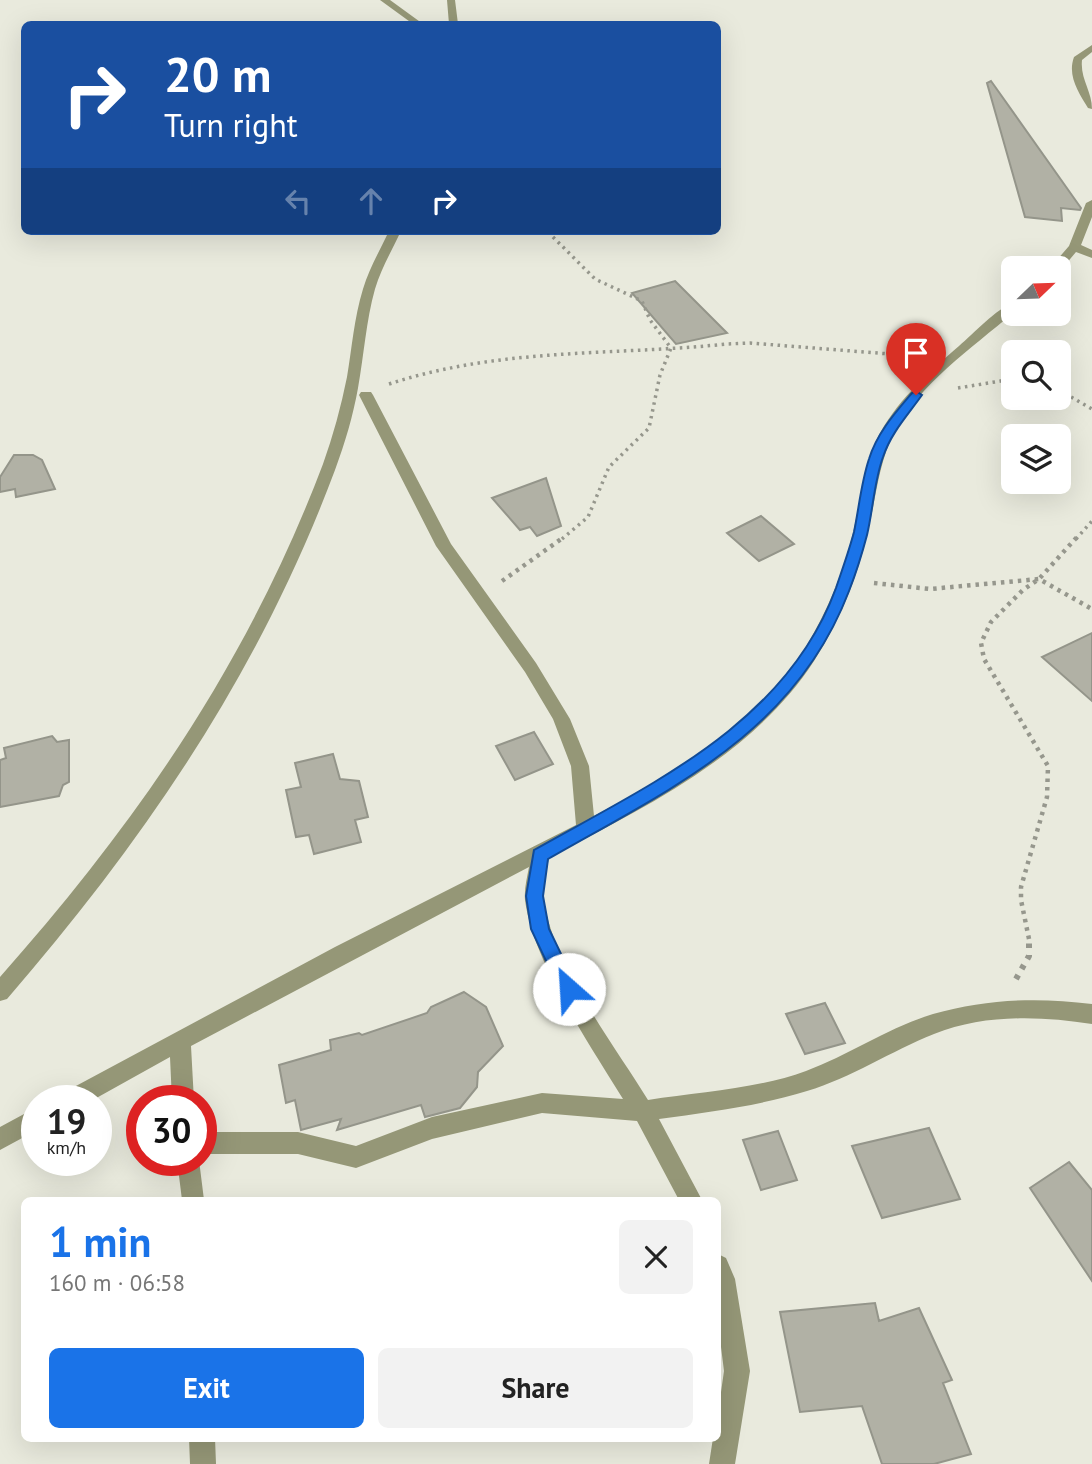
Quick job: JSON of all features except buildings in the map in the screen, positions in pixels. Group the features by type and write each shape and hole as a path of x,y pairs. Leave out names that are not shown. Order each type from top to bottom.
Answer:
{"street":[{"path":"384,0 414,21"},
{"path":"451,0 454,21"},
{"path":"1092,48 1077,59 1075,69 1079,84 1092,106"},
{"path":"1066,256 1074,247 1092,203"},
{"path":"0,992 133,832 200,734 251,644 284,577 319,494 348,405 369,289 393,235"},
{"path":"1074,247 1092,254"},
{"path":"98,1085 435,905 586,830 674,780 738,734 783,691 820,640 845,581 860,535 876,458 890,428 916,395 1001,318"},
{"path":"366,395 444,546 544,687 575,747 583,782 586,830"},
{"path":"540,855 534,896 540,929 579,1010 643,1111 689,1197"},
{"path":"217,1143 298,1143 356,1157 432,1128 542,1103 643,1111 740,1097 807,1081 933,1024 998,1009 1056,1009 1092,1013"},
{"path":"180,1040 182,1085"},
{"path":"0,1139 21,1127"},
{"path":"190,1176 193,1197"},
{"path":"721,1274 737,1371 722,1464"},
{"path":"202,1442 203,1464"}],"path":[{"path":"551,235 595,279 642,301 650,320 671,348"},
{"path":"366,395 415,374 452,366 561,354 750,342 955,359"},
{"path":"478,597 552,547 587,517 609,467 649,428 660,374 671,348"},
{"path":"916,395 1001,381"},
{"path":"1071,397 1092,409"},
{"path":"998,1009 1010,986 1027,967 1032,946 1019,905 1022,879 1045,813 1051,783 1048,765 984,659 981,643 991,622 1023,590 1039,579 1092,521"},
{"path":"845,581 930,589 1039,579 1092,608"}],"route":[{"path":"569,989 540,929 534,896 540,855 674,780 738,734 783,691 820,640 842,591 860,535 876,458 890,428 916,395"}]}
